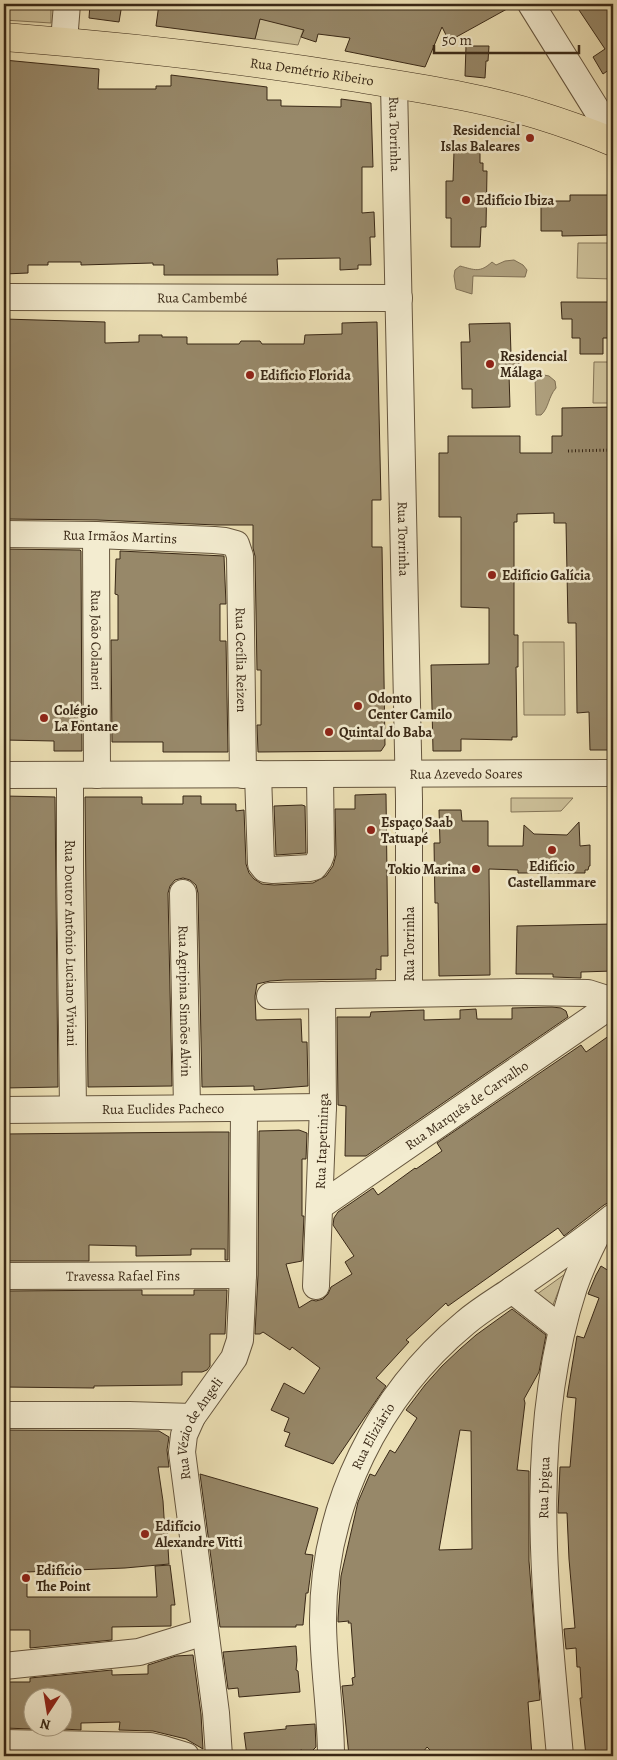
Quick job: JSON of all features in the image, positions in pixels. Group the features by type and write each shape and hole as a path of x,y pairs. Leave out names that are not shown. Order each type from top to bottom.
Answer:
{"main road":[{"name":"Rua Demétrio Ribeiro","path":"4,37 300,69 394,84 513,108 613,142"}],"street":[{"path":"64,42 67,4"},
{"path":"531,4 613,136"},
{"name":"Rua Torrinha","path":"394,84 409,774 409,993"},
{"name":"Rua Cambembé","path":"4,297 399,298"},
{"name":"Rua Irmãos Martins","path":"4,534 96,535 219,540 236,544"},
{"name":"Rua João Colaneri","path":"96,535 97,775"},
{"name":"Rua Cecília Reizen","path":"236,544 240,556 250,774"},
{"name":"Rua Azevedo Soares","path":"4,775 613,773"},
{"path":"250,774 262,864 265,868 273,870 310,868 314,867 320,860 320,774"},
{"name":"Rua Doutor Antônio Luciano Viviani","path":"70,775 73,1109"},
{"name":"Rua Agripina Simões Alvin","path":"183,893 187,1108"},
{"path":"270,996 409,993 588,993 613,1003"},
{"name":"Rua Itapetininga","path":"316,1286 323,1107 322,995"},
{"name":"Rua Marquês de Carvalho","path":"320,1206 613,1003"},
{"name":"Rua Euclides Pacheco","path":"4,1110 323,1107"},
{"name":"Rua Vézio de Angeli","path":"220,1756 182,1452 184,1435 192,1417 234,1358 238,1348 241,1329 243,1275 244,1108"},
{"name":"Rua Eliziário","path":"332,1756 323,1620 325,1588 333,1536 343,1500 372,1433 414,1373 438,1347 466,1322 607,1223"},
{"name":"Rua Ipigua","path":"560,1756 543,1539 545,1448 553,1378 562,1329 574,1287 585,1258 607,1223"},
{"name":"Travessa Rafael Fins","path":"4,1276 243,1275"},
{"path":"512,1290 562,1329"},
{"path":"4,1415 192,1417"},
{"path":"4,1666 139,1652 204,1632"},
{"path":"4,1743 94,1750 150,1746 186,1756"}],"path":[{"path":"568,451 613,450"}],"shaded area":[{"path":"4,4 51,4 51,23 4,20"},
{"path":"260,19 307,19 298,45 255,39"},
{"path":"578,243 613,243 613,279 577,278"},
{"path":"514,260 523,265 527,270 525,277 473,276 472,294 456,289 455,270 460,266 477,270 484,268 492,262 496,265"},
{"path":"594,362 613,362 613,403 593,403"},
{"path":"535,376 549,376 555,381 556,388 544,412 541,415 536,415"},
{"path":"523,642 564,642 565,715 524,715"},
{"path":"511,798 573,798 561,811 511,812"},
{"path":"565,1274 551,1310 533,1297"}],"building":[{"path":"90,4 122,4 119,22 89,18"},
{"path":"159,4 516,4 449,41 442,27 425,67 345,51 350,38 318,34 316,42 301,37 304,30 260,19 255,39 156,26"},
{"path":"575,4 613,4 613,67 603,74 593,57 605,49"},
{"path":"466,46 489,46 485,78 465,76"},
{"path":"4,60 99,69 98,89 156,89 156,86 171,86 171,75 267,87 267,100 281,100 281,106 341,107 341,99 371,103 373,167 362,167 362,213 374,212 375,237 370,237 371,265 358,265 358,269 340,270 340,258 277,259 278,275 164,275 164,265 153,265 153,263 81,265 81,262 48,262 48,265 28,265 28,273 4,274"},
{"name":"Edifício Ibiza","path":"454,151 480,152 480,163 483,163 483,171 487,171 486,227 481,227 480,247 451,247 451,218 446,218 446,181 453,181"},
{"path":"570,195 613,195 613,235 562,236 562,231 541,231 541,201 570,201"},
{"path":"561,302 613,302 613,338 603,338 603,354 580,354 580,338 572,338 572,319 562,319"},
{"path":"4,319 105,322 105,343 139,342 139,335 162,335 162,337 187,337 187,344 239,344 241,341 260,341 262,344 304,344 305,335 342,334 342,323 377,322 381,500 372,500 372,547 382,547 385,745 381,751 258,752 257,725 261,725 261,670 257,670 253,525 4,519"},
{"name":"Residencial Málaga","path":"510,323 511,354 519,354 519,374 509,374 510,407 472,408 472,389 462,389 461,342 470,342 469,324"},
{"path":"613,407 613,750 590,750 589,712 577,713 576,623 568,623 566,523 554,523 554,513 517,514 517,522 514,522 514,635 518,635 518,667 516,667 517,737 512,737 512,740 461,739 461,751 433,751 431,665 489,664 489,608 461,607 461,517 439,517 439,453 448,453 448,436 520,436 520,453 552,453 552,436 562,436 562,408"},
{"path":"4,549 81,551 82,751 54,751 54,741 4,740"},
{"path":"120,551 224,556 226,604 220,604 220,641 226,641 228,752 163,752 163,742 112,742 111,640 118,640 118,595 115,594 116,559 120,559"},
{"path":"386,794 388,956 381,956 381,970 376,969 376,979 285,980 257,984 255,996 256,1020 301,1019 302,1042 307,1042 308,1086 254,1090 254,1086 202,1087 198,893 196,885 190,880 183,878 175,880 170,886 168,893 172,1086 88,1087 85,797 142,797 142,804 183,804 183,796 201,796 201,804 236,804 236,811 244,810 246,864 249,873 262,884 274,885 313,883 326,876 333,866 336,855 335,809 355,809 355,795"},
{"path":"4,796 55,797 58,1087 4,1088"},
{"path":"274,806 305,806 306,853 276,855"},
{"path":"439,810 461,810 462,821 488,821 488,846 523,846 524,825 534,834 567,835 579,822 580,846 590,845 590,866 588,870 585,870 585,873 518,873 518,870 489,869 490,975 439,976 438,903 435,903 434,843 440,843"},
{"path":"613,924 613,971 581,972 581,978 553,977 553,974 516,974 517,926"},
{"path":"512,1008 561,1008 566,1011 568,1017 366,1156 345,1156 346,1106 338,1105 337,1017 370,1017 371,1012 424,1010 424,1020 460,1019 460,1010 476,1009 477,1019 512,1019"},
{"path":"613,1033 613,1200 564,1236 558,1228 448,1306 446,1303 406,1340 409,1342 376,1378 386,1386 333,1464 285,1446 290,1433 284,1431 289,1418 271,1410 284,1383 304,1394 320,1368 292,1347 290,1350 263,1332 255,1334 258,1275 259,1131 299,1130 307,1133 306,1159 302,1159 302,1216 304,1216 302,1261 286,1264 299,1308 312,1300 323,1299 331,1287 352,1274 345,1262 354,1256 333,1225 334,1218 338,1212 373,1188 378,1195 442,1151 437,1143 581,1045 586,1052"},
{"path":"229,1132 228,1260 225,1260 225,1249 191,1249 191,1255 136,1256 136,1246 89,1245 89,1261 4,1261 4,1134"},
{"path":"612,1265 613,1756 586,1756 580,1698 582,1698 580,1667 577,1667 576,1648 566,1649 564,1629 575,1628 567,1513 558,1513 560,1467 570,1467 576,1398 567,1397 577,1336 584,1338 599,1298 588,1294 596,1275 601,1266 609,1271"},
{"path":"142,1290 142,1295 194,1295 194,1290 227,1290 225,1334 210,1334 210,1366 207,1370 202,1372 182,1372 182,1385 94,1386 94,1388 4,1387 4,1291"},
{"path":"512,1309 546,1335 539,1372 524,1399 517,1470 529,1471 529,1561 540,1700 528,1702 532,1756 436,1756 427,1747 420,1756 349,1756 342,1686 353,1685 352,1678 355,1677 351,1623 348,1623 349,1621 338,1622 338,1618 341,1576 358,1502 370,1474 375,1476 390,1450 395,1453 417,1418 406,1410 442,1366 476,1335","holes":["460,1430 471,1431 472,1549 439,1550"]},
{"path":"4,1430 159,1431 169,1437 167,1450 169,1467 158,1467 165,1532 167,1532 169,1564 125,1568 27,1572 27,1597 157,1597 155,1566 170,1565 175,1605 171,1605 171,1626 112,1627 112,1640 30,1648 30,1630 4,1630"},
{"path":"200,1474 318,1508 305,1554 313,1555 308,1593 306,1593 303,1625 296,1625 296,1627 220,1627"},
{"path":"296,1646 296,1670 298,1671 300,1692 239,1697 238,1688 228,1689 223,1652"},
{"path":"193,1655 201,1714 203,1749 186,1739 153,1731 119,1730 120,1722 81,1723 81,1730 72,1730 72,1688 22,1688 22,1729 4,1728 4,1682 30,1682 30,1678 112,1670 112,1675 148,1674 148,1665 176,1656"},
{"path":"315,1724 316,1747 307,1756 303,1756 302,1750 272,1756 247,1756 244,1733 286,1729 286,1726"}],"place":[{"name":"Residencial Islas Baleares","path":"530,138"},
{"name":"Edifício Ibiza","path":"466,200"},
{"name":"Residencial Málaga","path":"490,364"},
{"name":"Edifício Florida","path":"250,375"},
{"name":"Edifício Galícia","path":"492,575"},
{"name":"Odonto Center Camilo","path":"358,706"},
{"name":"Colégio La Fontane","path":"44,718"},
{"name":"Quintal do Baba","path":"329,732"},
{"name":"Espaço Saab Tatuapé","path":"371,830"},
{"name":"Edifício Castellammare","path":"552,850"},
{"name":"Tokio Marina","path":"476,869"},
{"name":"Edifício Alexandre Vitti","path":"145,1534"},
{"name":"Edifício The Point","path":"26,1578"}]}
